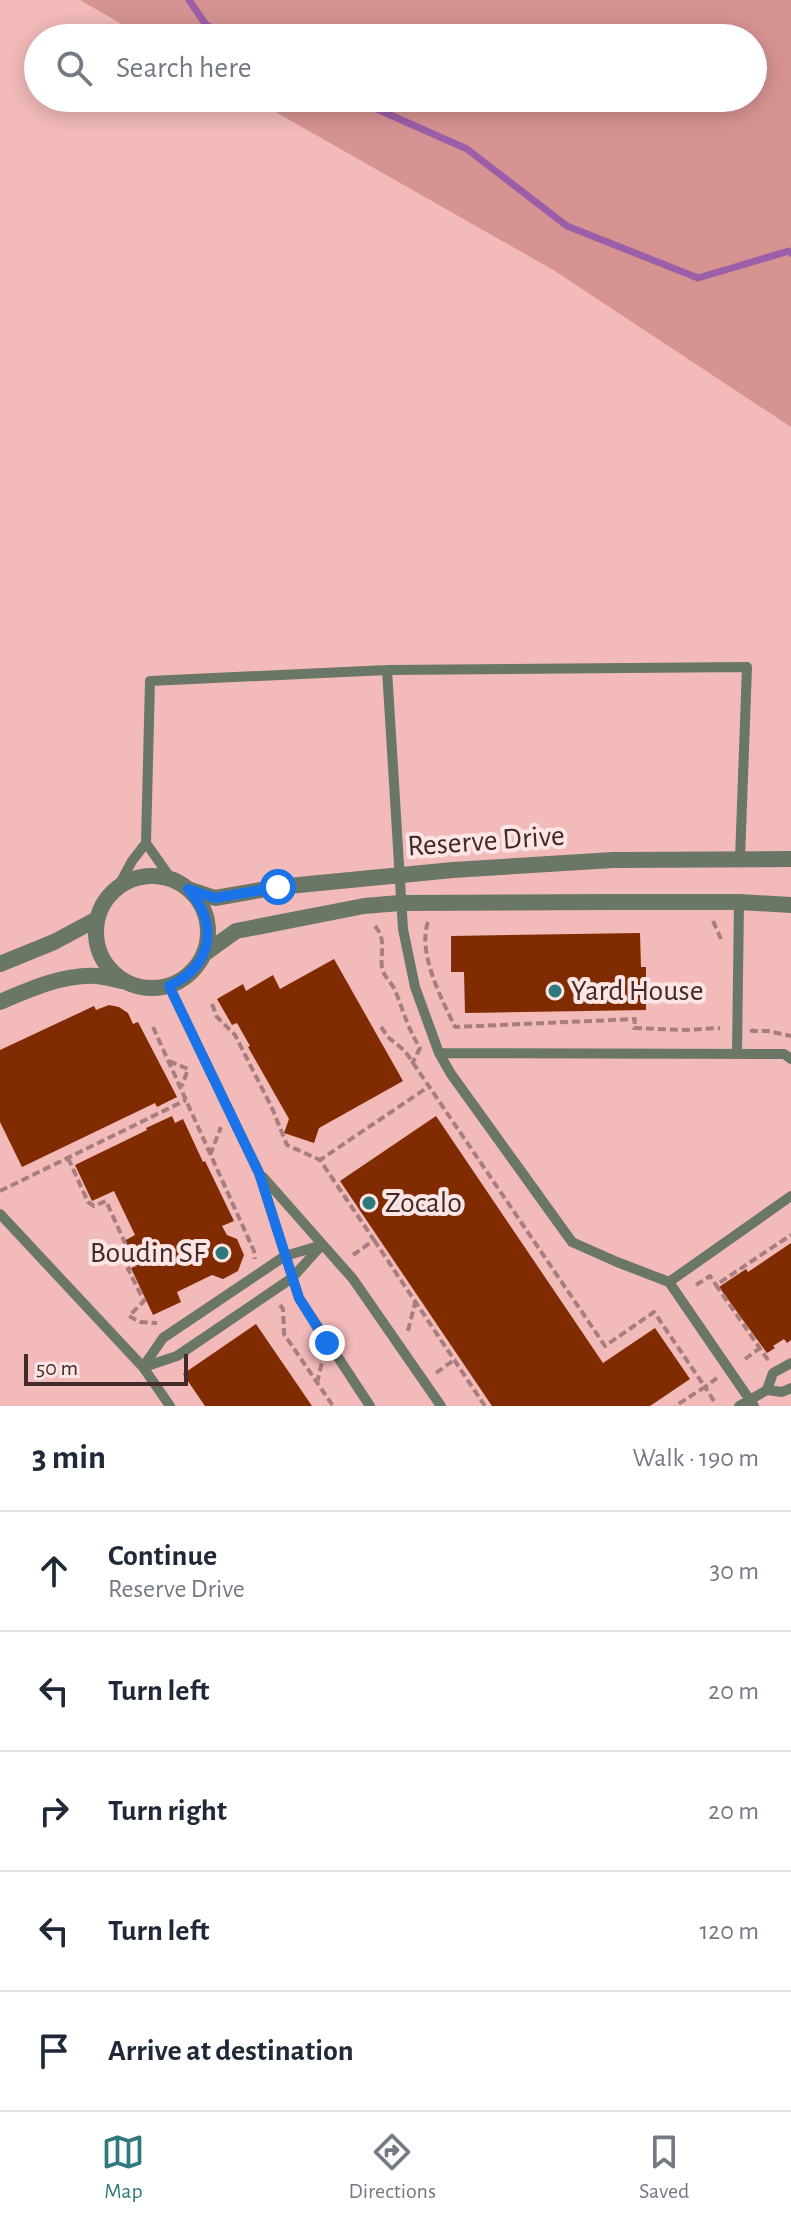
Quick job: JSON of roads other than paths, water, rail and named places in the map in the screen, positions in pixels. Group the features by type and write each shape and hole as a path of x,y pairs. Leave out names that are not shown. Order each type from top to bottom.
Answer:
{"street":[{"name":"Reserve Drive","path":"188,889 215,898 278,887 399,875 613,860 791,859"},
{"path":"0,1002 65,979 96,976 154,989 184,979 196,968 204,954 208,937 207,919 200,902 188,889 172,880 154,876 135,878 118,887 105,901 97,919 96,937 100,954 110,970 124,981"},
{"name":"Reserve Drive","path":"204,954 236,931 364,906 400,903 739,902 791,905"},
{"path":"0,964 54,942 97,919"}],"lane":[{"path":"118,887 146,843 150,681 387,670 747,667 740,859"},
{"path":"387,670 403,929 415,987 439,1053 572,1242 669,1282 752,1402"},
{"path":"146,843 172,880"},
{"path":"737,1053 739,902"},
{"path":"169,986 259,1173 299,1298 370,1406"},
{"path":"439,1053 737,1053 784,1054 791,1059"},
{"path":"259,1173 353,1279 441,1406"},
{"path":"669,1282 791,1196"},
{"path":"0,1214 143,1367 170,1406"},
{"path":"143,1367 163,1338 285,1256 322,1245"},
{"path":"143,1367 177,1356 292,1278 322,1245"},
{"path":"739,1406 752,1402 767,1390 773,1373 791,1363"},
{"path":"767,1390 782,1392 791,1388"}],"waterway":[{"path":"189,0 205,24"},
{"path":"384,112 467,149 567,226 698,278 789,251 791,253"}],"place":[{"name":"Yard House","path":"555,991"},
{"name":"Zocalo","path":"369,1203"},
{"name":"Boudin SF","path":"222,1253"}]}
